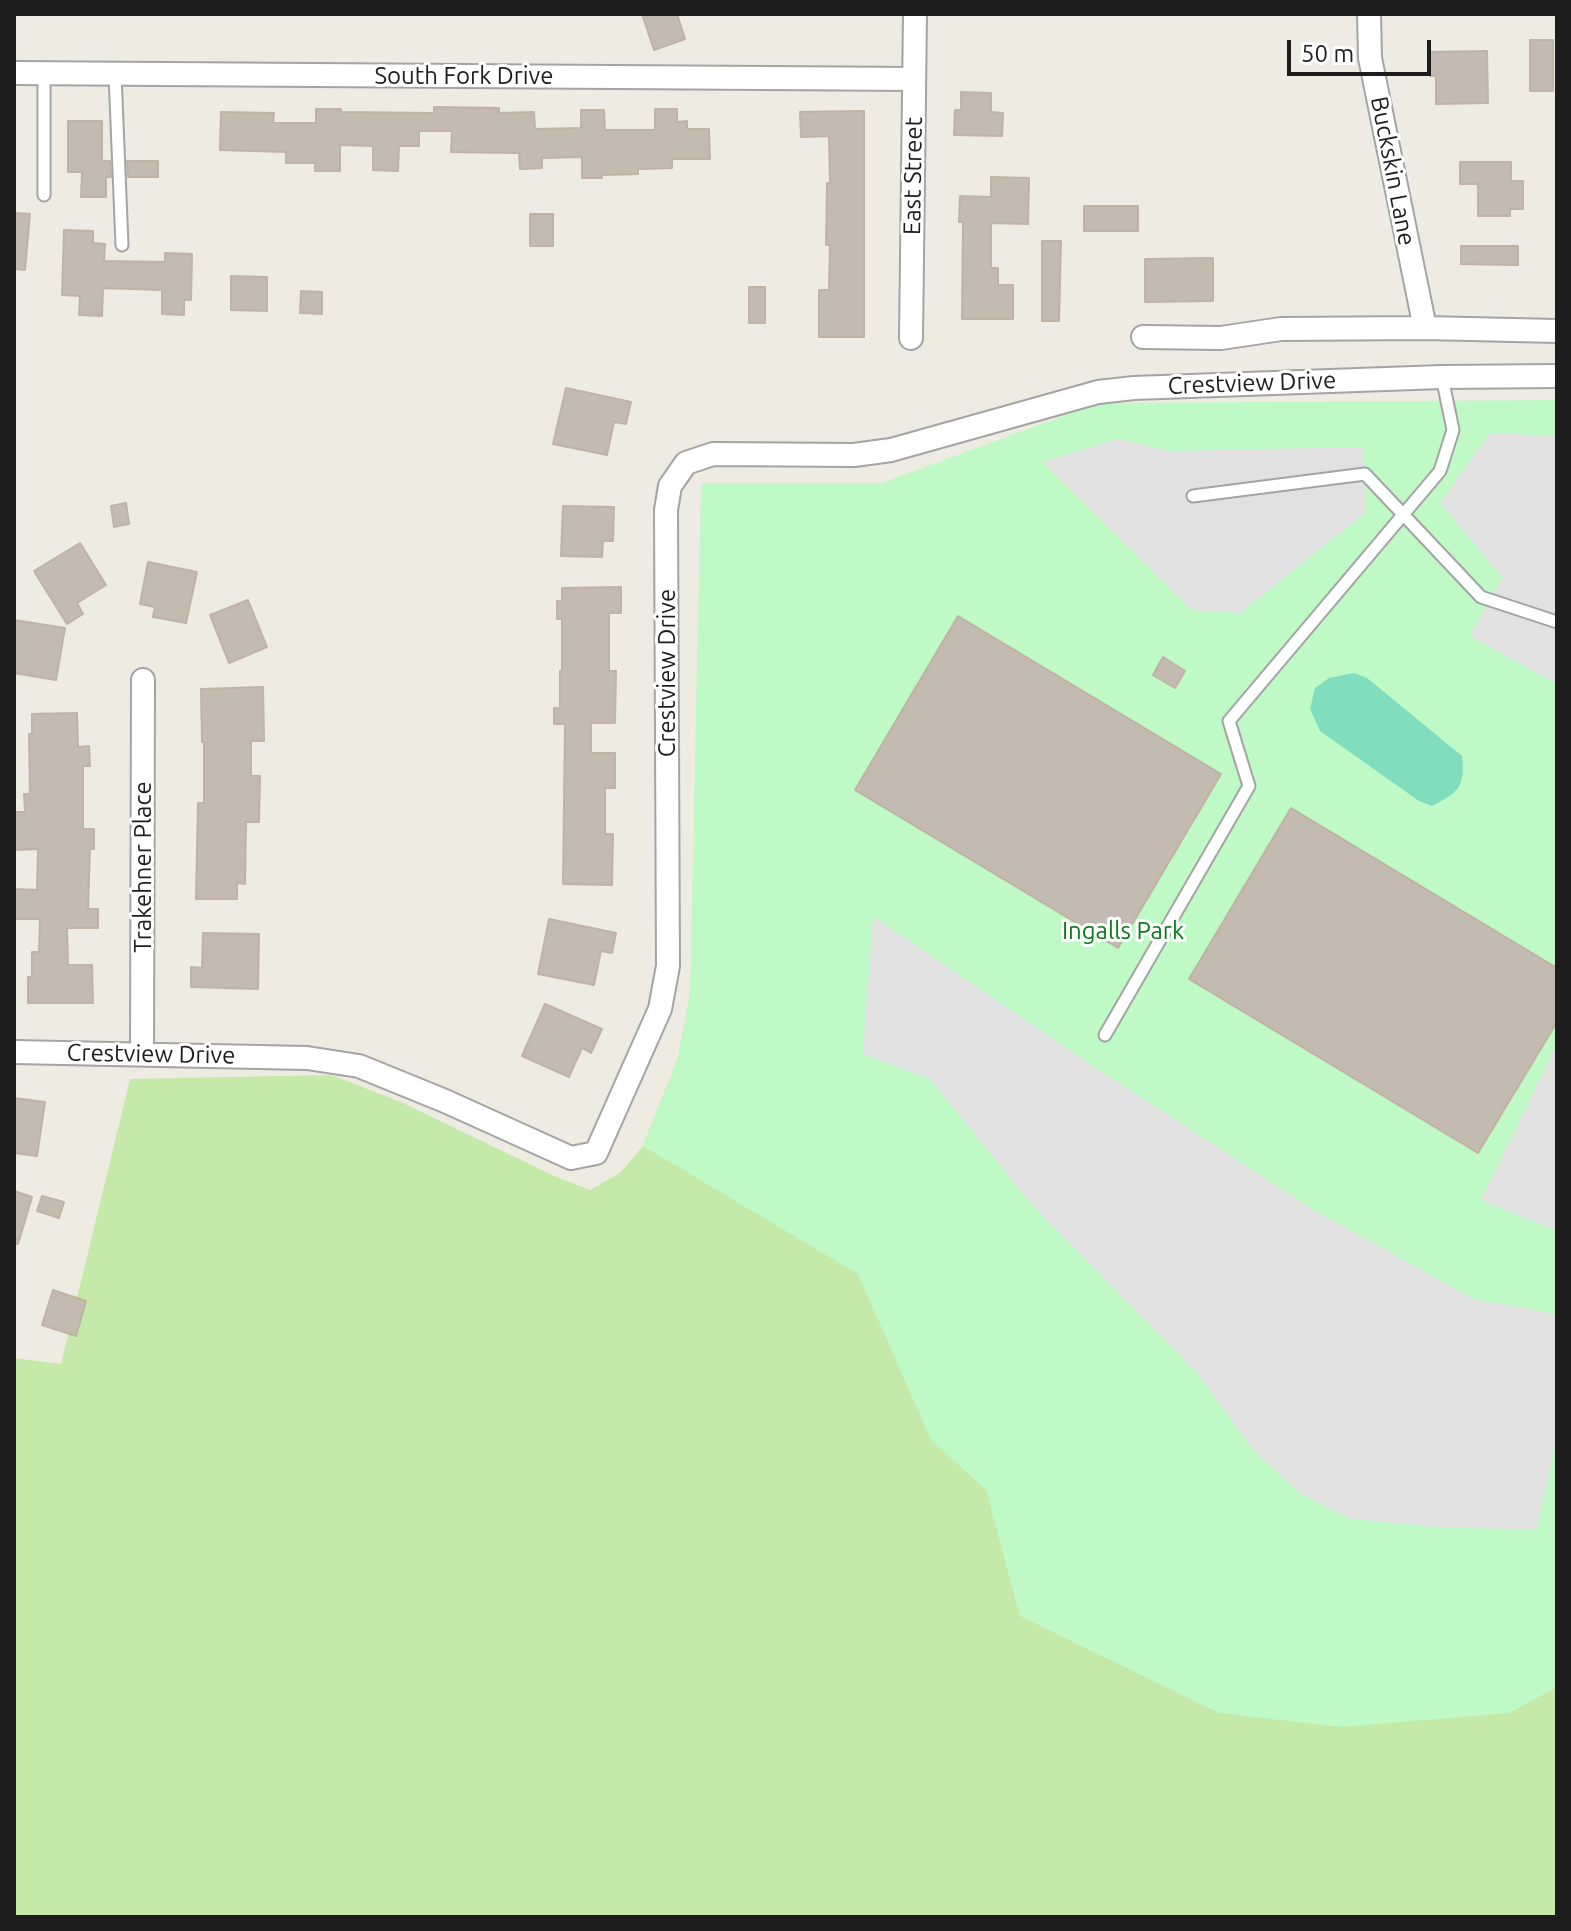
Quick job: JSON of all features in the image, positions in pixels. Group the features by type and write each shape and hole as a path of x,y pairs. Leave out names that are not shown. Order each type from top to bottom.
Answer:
{"street":[{"name":"East Street","path":"911,338 915,14"},
{"name":"Buckskin Lane","path":"1369,14 1370,58 1425,328"},
{"name":"South Fork Drive","path":"14,73 914,79"},
{"name":"Crestview Drive","path":"1143,337 1221,338 1281,329 1557,331"},
{"name":"Crestview Drive","path":"14,1052 307,1058 359,1066 571,1158 596,1153 660,1009 668,966 666,510 670,486 686,463 713,454 854,455 891,450 1098,392 1134,388 1557,376"},
{"name":"Trakehner Place","path":"142,1054 143,680"}],"lane":[{"path":"44,73 44,195"},
{"path":"115,74 122,245"},
{"path":"1105,1035 1249,786 1229,721 1440,471 1453,430 1442,377"},
{"path":"1193,496 1365,474 1481,597 1557,622"}],"green space":[{"name":"Ingalls Park","path":"1557,400 1557,1687 1509,1713 1341,1727 1219,1713 1020,1616 986,1490 931,1440 858,1274 643,1146 678,1058 690,993 701,483 882,483 1098,403"},
{"path":"1354,673 1367,678 1462,756 1461,782 1448,797 1432,806 1419,801 1320,731 1310,709 1315,688 1329,678"},
{"path":"690,993 1557,1529 1557,1917 14,1917 14,1358 61,1364 130,1079 331,1075 401,1102 552,1175 590,1190 620,1173 643,1146 678,1058"}],"shaded area":[{"path":"1490,433 1557,436 1557,684 1470,636 1502,577 1440,503"},
{"path":"1118,439 1168,451 1364,447 1365,513 1240,613 1191,610 1042,462"},
{"path":"873,916 1087,1062 1314,1210 1474,1299 1557,1314 1557,1435 1537,1530 1438,1527 1351,1519 1301,1494 1253,1450 1199,1375 1033,1206 930,1079 863,1054"},
{"path":"1557,1044 1557,1231 1481,1200"}],"building":[{"path":"642,14 677,14 685,39 654,50"},
{"path":"1530,40 1553,40 1553,91 1530,91"},
{"path":"1487,51 1488,103 1436,104 1436,76 1430,76 1430,52"},
{"path":"961,92 991,93 991,112 1003,113 1002,136 954,135 955,110 961,110"},
{"path":"434,107 499,108 499,113 534,112 535,129 581,128 581,110 604,110 605,130 655,130 655,109 677,109 677,122 687,121 687,129 709,129 710,159 672,159 672,168 638,169 638,174 582,178 582,157 542,158 542,168 520,169 519,153 451,152 452,131 419,131 419,146 399,146 398,171 373,170 373,146 340,145 340,171 315,171 315,163 286,163 286,152 220,150 221,112 274,113 273,123 316,123 316,109 434,113"},
{"path":"864,111 864,337 819,337 819,290 829,290 830,245 826,245 829,136 801,137 800,112"},
{"path":"68,121 102,121 102,161 110,161 111,177 106,177 106,197 81,197 82,172 68,172"},
{"path":"127,161 158,161 158,177 128,177"},
{"path":"1460,162 1511,162 1511,181 1523,181 1523,209 1510,209 1510,216 1478,216 1478,184 1460,184"},
{"path":"991,177 1029,178 1028,224 991,223 991,268 998,268 998,285 1013,285 1013,319 962,319 963,222 959,222 960,196 991,197"},
{"path":"1084,206 1138,206 1138,231 1084,231"},
{"path":"14,213 30,214 25,270 14,269"},
{"path":"530,214 553,214 553,246 530,246"},
{"path":"64,230 93,231 93,243 105,244 104,261 165,262 165,253 192,254 191,300 184,300 184,315 162,314 162,290 103,288 102,316 79,315 80,296 62,295"},
{"path":"1042,241 1061,241 1059,321 1042,321"},
{"path":"1461,246 1518,246 1518,265 1461,264"},
{"path":"1213,258 1213,301 1145,302 1145,259"},
{"path":"231,276 267,277 267,311 231,310"},
{"path":"749,287 765,287 765,323 749,323"},
{"path":"301,291 322,292 322,314 300,313"},
{"path":"566,388 631,402 626,424 614,422 607,455 553,444"},
{"path":"126,503 129,524 114,527 111,506"},
{"path":"563,506 614,507 613,541 603,541 602,557 561,556"},
{"path":"80,543 106,585 77,603 83,614 67,624 34,571"},
{"path":"148,562 197,572 186,623 153,617 155,607 140,604"},
{"path":"621,587 621,613 609,613 609,671 616,671 615,723 591,723 591,753 615,753 615,788 605,788 605,834 613,834 612,885 563,884 565,724 554,724 554,708 560,708 562,671 562,619 557,619 557,601 562,601 562,588"},
{"path":"248,600 267,647 229,663 210,615"},
{"path":"958,616 1221,774 1118,948 855,790"},
{"path":"14,620 65,628 56,680 14,673"},
{"path":"1163,657 1185,671 1175,688 1153,675"},
{"path":"263,687 264,741 251,741 251,776 260,776 259,822 246,822 245,884 237,883 237,899 196,899 198,803 204,803 201,689"},
{"path":"77,713 78,747 89,746 90,766 83,766 83,829 94,829 94,849 90,849 88,909 98,909 98,928 67,928 68,965 92,965 93,1003 28,1003 32,952 39,952 40,919 14,919 14,889 37,890 38,849 14,850 14,812 25,812 24,794 30,794 29,734 32,734 32,714"},
{"path":"1291,808 1557,968 1557,1022 1478,1153 1189,979"},
{"path":"549,919 616,933 612,953 601,951 594,985 538,974"},
{"path":"203,933 259,934 258,989 191,987 191,967 202,968"},
{"path":"545,1004 602,1029 591,1053 582,1048 569,1077 522,1056"},
{"path":"14,1098 45,1102 37,1156 14,1153"},
{"path":"14,1191 32,1197 18,1244 14,1243"},
{"path":"42,1196 64,1202 59,1218 37,1211"},
{"path":"53,1290 86,1301 76,1336 42,1325"}]}
